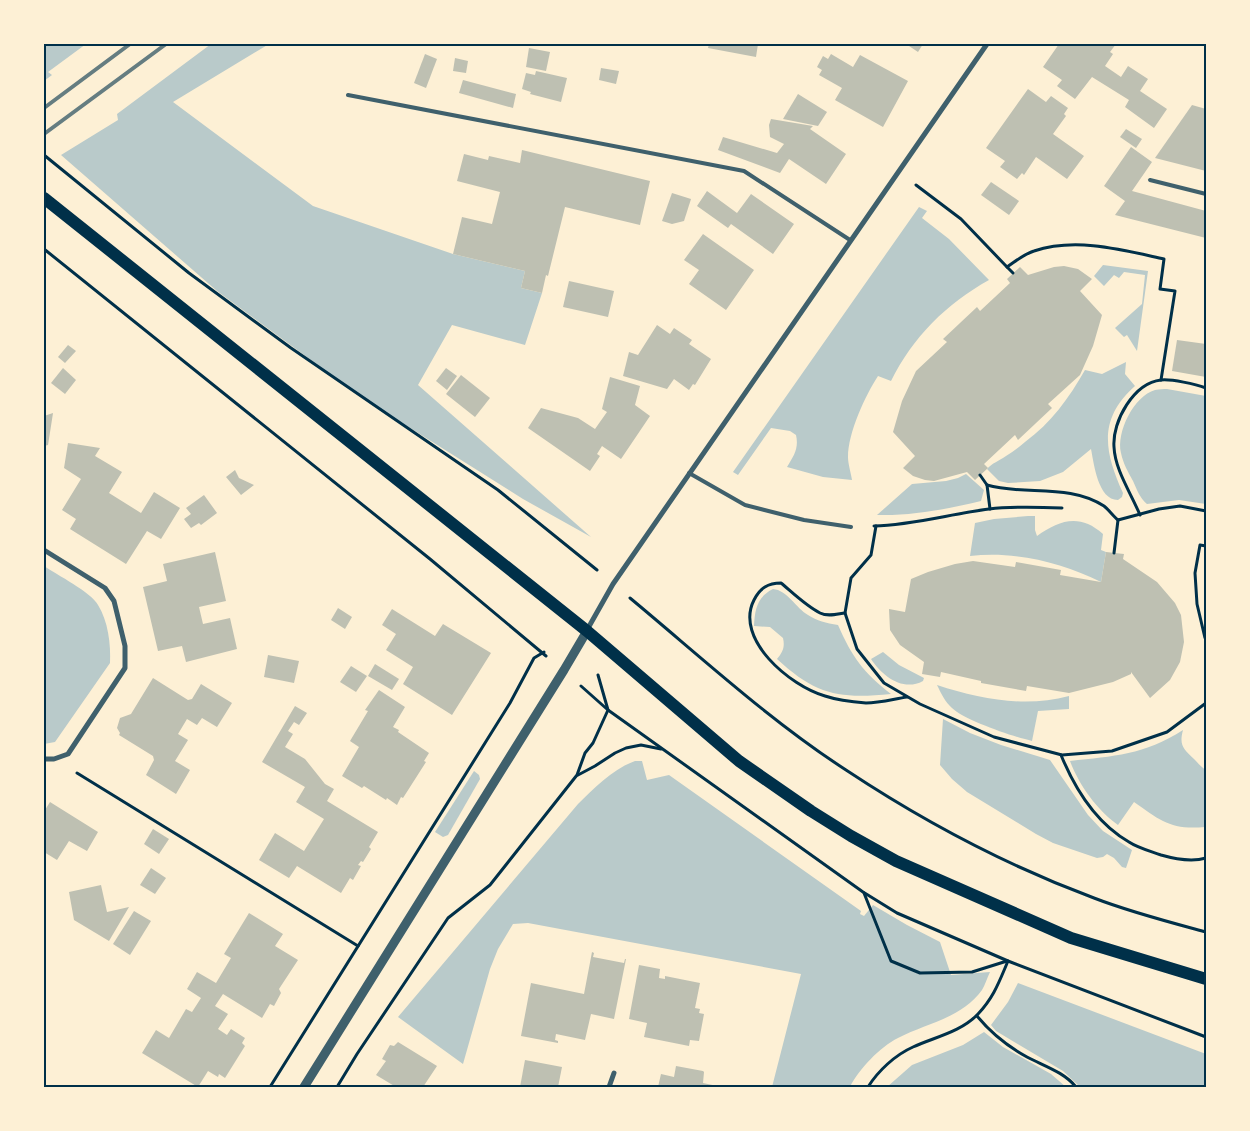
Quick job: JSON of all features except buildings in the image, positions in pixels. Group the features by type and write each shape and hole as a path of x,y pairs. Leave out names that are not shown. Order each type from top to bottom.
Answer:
{"main road":[{"path":"44,198 587,631 738,761 811,812 896,861 1072,938 1206,979"}],"street":[{"path":"304,1087 564,670 613,584 986,44"},
{"path":"44,550 104,588 114,600 126,657 125,668 68,754 54,759 44,759"},
{"path":"609,1087 614,1073"}],"lane":[{"path":"348,95 744,171 850,240"},
{"path":"1150,180 1206,194"},
{"path":"689,473 745,505 804,520 851,527"}],"path":[{"path":"44,155 189,273 291,348 498,490 776,720 845,770 912,812 980,848 1094,898 1206,932"},
{"path":"898,170 961,219 1013,273"},
{"path":"1007,267 1034,251 1075,244 1164,259 1160,289 1175,291 1161,380"},
{"path":"44,248 430,559 564,670 608,710 863,892 897,912 1008,961 1206,1037"},
{"path":"1140,515 1118,466 1114,446 1115,428 1126,404 1144,387 1161,380 1206,388"},
{"path":"980,475 988,485 1000,489 1048,490 1083,496 1105,507 1118,520"},
{"path":"988,485 990,509"},
{"path":"1118,520 1180,506 1206,511"},
{"path":"851,527 896,525 990,509 1062,508"},
{"path":"1114,553 1118,520"},
{"path":"876,526 871,555 851,578 845,613 857,649 884,683 908,697 994,737 1060,755 1112,751 1168,732 1206,703"},
{"path":"1206,546 1200,545 1195,573 1197,604 1206,638"},
{"path":"845,613 821,614 781,583 770,583 758,592 750,607 751,630 764,654 794,681 824,696 867,703 908,697"},
{"path":"270,1087 510,703 534,658 543,653"},
{"path":"336,1087 448,918 490,884 577,775 585,753 593,743 608,710"},
{"path":"577,775 626,748 641,745 662,749"},
{"path":"1060,755 1073,783 1101,820 1128,842 1174,859 1200,860 1206,858"},
{"path":"54,759 358,946"},
{"path":"863,892 891,961 920,973 972,972 1008,961"},
{"path":"868,1087 872,1080 896,1057 912,1048 955,1030 977,1016 993,997 1008,961"},
{"path":"977,1016 987,1028 1004,1042 1070,1080 1076,1087"}],"shaded area":[{"path":"44,44 86,44 48,72 52,75 44,81"},
{"path":"211,44 269,44 173,102 313,206 453,254 525,271 521,288 542,293 525,345 452,325 418,385 591,537 523,499 364,399 217,291 61,155 118,120 117,114"},
{"path":"919,207 927,211 922,218 949,239 989,280 973,289 932,323 910,350 891,381 878,376 863,404 851,437 848,463 852,480 823,477 787,467 795,452 797,444 796,435 790,431 771,428 738,475 733,472"},
{"path":"1103,265 1148,271 1137,351 1127,335 1124,337 1115,328 1142,304 1145,275 1124,272 1119,278 1114,275 1104,286 1094,276"},
{"path":"1126,362 1125,374 1135,386 1123,398 1115,411 1110,423 1108,436 1112,463 1123,493 1122,497 1118,500 1111,498 1101,488 1091,449 1063,472 1040,481 1008,483 999,481 987,469 1043,427 1066,400 1085,370 1102,374"},
{"path":"1167,389 1206,396 1206,504 1179,500 1147,504 1139,494 1123,460 1120,445 1121,435 1128,416 1140,399 1147,394 1155,390"},
{"path":"966,474 984,490 981,501 930,511 877,515 912,484 946,481"},
{"path":"1035,516 1037,536 1053,526 1070,521 1086,523 1103,534 1101,550 1106,552 1101,582 1070,569 1037,560 1004,555 970,556 975,523"},
{"path":"44,566 81,589 98,605 106,625 110,663 55,742 44,744"},
{"path":"773,589 783,592 811,617 822,622 838,625 859,663 891,694 857,696 829,692 804,680 777,659 783,649 783,638 770,627 754,626 755,614 760,600"},
{"path":"883,652 899,665 924,678 923,681 908,685 887,676 871,659"},
{"path":"937,685 986,698 1003,700 1036,701 1069,696 1069,709 1038,711 1032,741 990,728 958,713 947,703"},
{"path":"943,719 970,733 1001,745 1050,760 1088,815 1103,831 1132,850 1126,868 1122,867 1114,858 1107,854 1097,858 1053,843 967,792 940,765"},
{"path":"1183,730 1181,739 1183,746 1206,770 1205,827 1183,827 1167,823 1134,802 1118,825 1103,812 1090,796 1078,779 1070,761 1128,753 1155,745"},
{"path":"642,761 647,780 669,775 861,911 860,914 864,916 873,905 940,942 951,975 990,972 982,990 965,1007 954,1014 898,1038 884,1047 864,1066 850,1087 772,1087 801,974 528,923 513,924 498,949 490,969 463,1064 398,1017 578,804 597,785 627,764"},
{"path":"474,771 479,775 480,779 448,835 443,837 435,832"},
{"path":"1018,983 1206,1054 1206,1087 1080,1087 1063,1071 996,1031 991,1025 1008,1002"},
{"path":"984,1032 1003,1047 1051,1074 1066,1087 887,1087 912,1065 963,1045"}],"railway":[{"path":"44,108 130,44"},
{"path":"44,134 166,44"}]}
